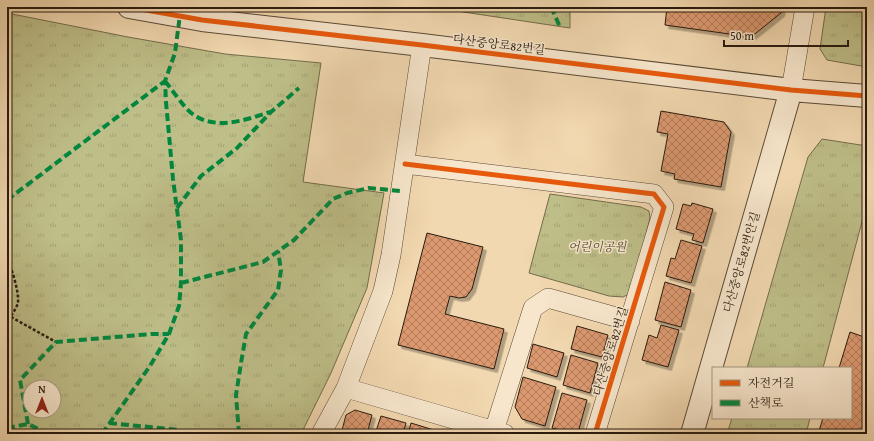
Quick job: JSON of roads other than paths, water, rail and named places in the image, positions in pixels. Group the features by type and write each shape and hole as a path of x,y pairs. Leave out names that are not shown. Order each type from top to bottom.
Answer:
{"street":[{"name":"다산중앙로82번길","path":"129,7 202,20 791,90 867,96"},
{"path":"791,90 805,7"},
{"path":"321,434 346,388 383,290 391,255 422,45"},
{"name":"다산중앙로82번안길","path":"692,434 791,90"},
{"name":"다산중앙로82번길","path":"405,164 654,194 664,207 595,434"},
{"name":"다산중앙로82번길","path":"346,388 500,432 533,308 548,298 630,321"}],"park label":[{"name":"어린이공원","path":"597,246"}]}
